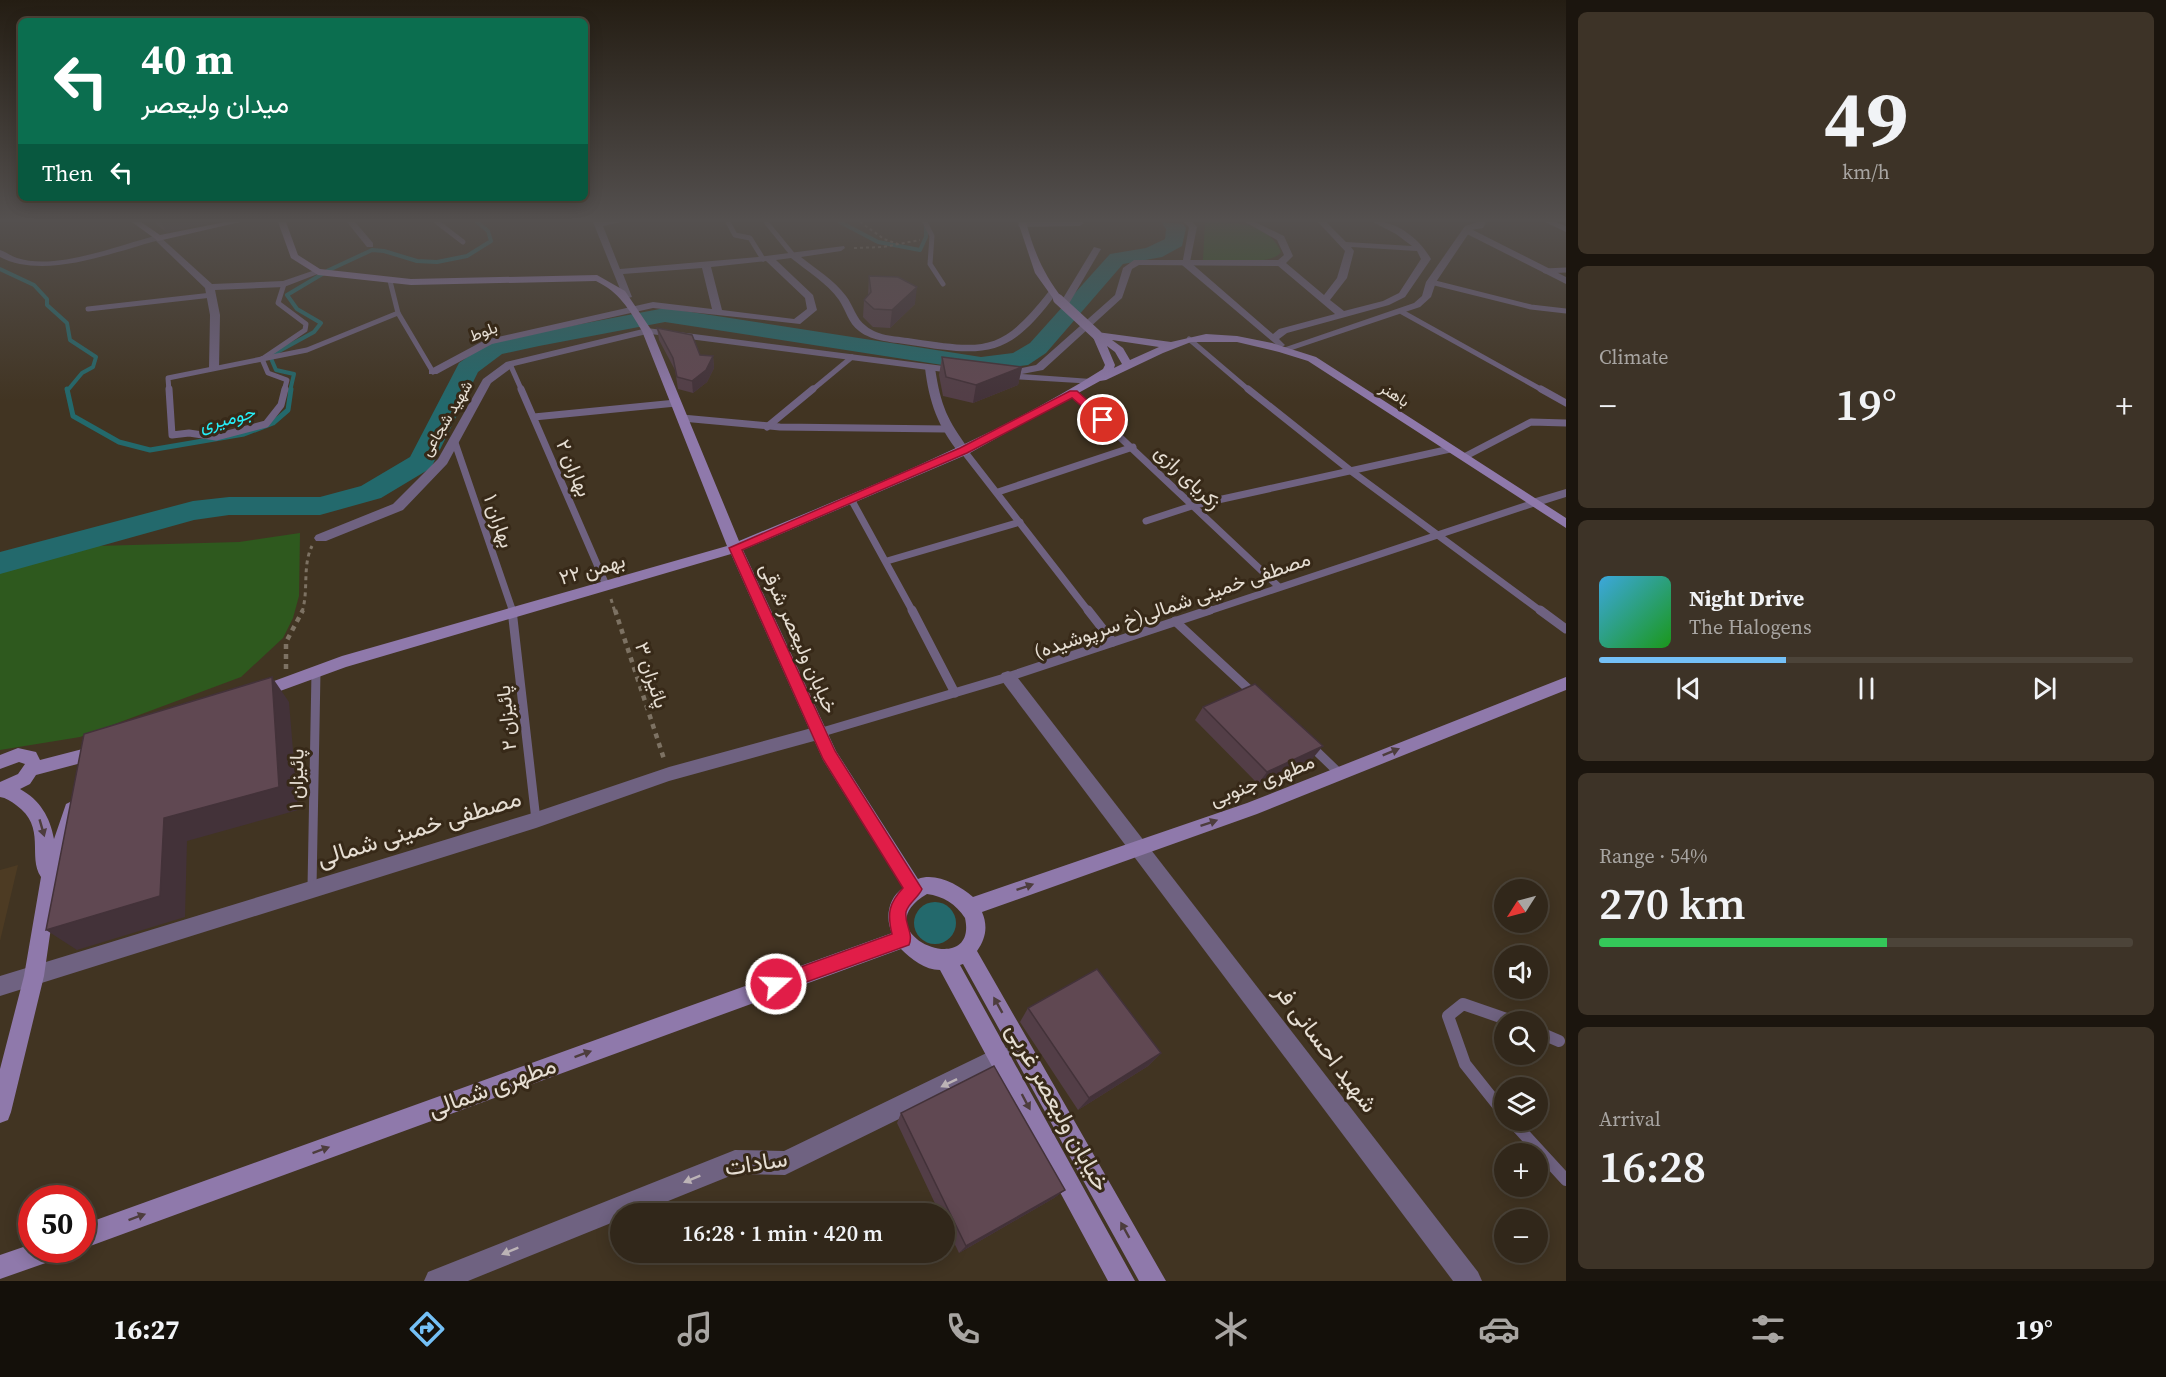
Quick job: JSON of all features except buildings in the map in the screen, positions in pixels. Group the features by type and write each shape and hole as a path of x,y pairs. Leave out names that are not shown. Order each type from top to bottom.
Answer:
{"main road":[{"path":"607,282 615,285 627,297"},
{"path":"1047,282 1058,299 1097,335 1119,350 1128,366"},
{"name":"خیابان ولیعصر شرقی","path":"627,297 645,328 735,548 829,755 914,889"},
{"path":"1097,335 1142,343 1175,345"},
{"path":"1097,335 1151,356"},
{"path":"1091,382 1108,371 1110,365 1097,335"},
{"path":"1091,382 1189,339"},
{"name":"باهنر","path":"1189,339 1236,339 1284,349 1312,359 1566,524"},
{"name":"۲۲ بهمن","path":"243,699 316,672 735,548 964,451 1091,382"},
{"name":"مطهری جنوبی","path":"970,907 1251,808 1566,683"},
{"path":"2,789 17,784 32,770 111,747"},
{"path":"0,762 10,757 25,755 33,760 32,770"},
{"path":"0,1112 34,976 48,886 89,755"},
{"path":"2,789 28,801 38,815 48,852 48,886"},
{"path":"932,885 950,889 970,907 976,929 973,941 957,957 946,960 921,955 903,939 897,916 899,905 914,889 932,885"},
{"name":"مطهری شمالی","path":"96,1232 903,939"},
{"path":"966,950 1153,1281"},
{"name":"خیابان ولیعصر غربی","path":"946,960 1122,1281"},
{"path":"0,1267 18,1261"}],"street":[{"path":"202,282 211,291 215,315 214,368"},
{"path":"211,291 292,282"},
{"path":"622,282 627,297"},
{"path":"710,282 718,313"},
{"name":"بلوط","path":"433,372 489,342 653,305 796,322 812,310 810,297 794,282"},
{"path":"824,282 842,297 854,320 863,329 878,336 962,350 983,350 1003,343 1058,299 1071,282"},
{"path":"1091,382 990,374 1039,368 1119,296 1124,282"},
{"path":"1207,282 1284,349 1402,312 1426,297 1431,282"},
{"path":"1303,282 1342,315"},
{"path":"1325,299 1339,282"},
{"path":"1273,339 1283,331 1386,303 1402,295 1411,282"},
{"path":"645,328 965,372"},
{"name":"شهید شجاعی","path":"319,540 398,507 443,461 488,381 510,364 645,328"},
{"path":"930,368 935,404 945,429 964,451"},
{"path":"1534,503 1566,493"},
{"name":"شهید احسانی فر","path":"1008,677 1469,1281"},
{"name":"مصطفی خمینی شمالی","path":"0,986 312,887 536,820 669,774 819,733"},
{"name":"سادات","path":"437,1281 735,1162 785,1163 1001,1057"}],"lane":[{"path":"390,282 398,313 433,372"},
{"path":"1431,282 1531,308 1566,311"},
{"path":"261,360 305,330 306,324 282,309 278,303 284,284"},
{"path":"88,309 211,291"},
{"path":"1402,312 1566,403"},
{"path":"261,360 268,373 287,380 281,405 274,417 266,424 216,437 189,433 172,435 168,378 261,360 317,346 398,313"},
{"path":"1189,339 1282,418 1566,629"},
{"path":"767,427 852,357"},
{"name":"بهاران ۲","path":"510,364 606,585"},
{"name":"زکریای رازی","path":"1073,393 1133,447 1278,586"},
{"path":"534,417 676,403"},
{"path":"682,418 767,427 945,429"},
{"path":"1464,457 1531,422 1566,423"},
{"name":"بهاران ۱","path":"454,440 513,613"},
{"path":"998,492 1133,447"},
{"path":"1146,521 1195,506 1450,449"},
{"path":"964,451 1113,642"},
{"path":"851,499 887,561 955,693"},
{"name":"مصطفی خمینی شمالی(خ سرپوشیده)","path":"819,733 1008,677 1534,503"},
{"path":"887,561 1020,522"},
{"name":"پائیزان ۲","path":"513,613 536,820"},
{"path":"1175,621 1262,701"},
{"name":"پائیزان ۱","path":"312,887 316,672"},
{"path":"1305,741 1339,772"},
{"path":"1494,1015 1463,1004 1448,1016 1465,1064 1494,1100"},
{"path":"1548,1036 1559,1041"},
{"path":"1521,1131 1566,1180"}],"path":[{"path":"286,683 286,642 298,628 307,593 306,556 319,540"},
{"name":"پائیزان ۳","path":"606,585 669,774"}],"shaded area":[{"path":"18,865 0,941 0,870"}],"green space":[{"path":"300,533 299,596 293,618 283,638 241,677 80,737 0,750 0,561 96,546 239,542"}],"water":[{"path":"935,902 950,908 956,923 950,938 935,944 920,938 914,923 920,908"}],"waterway":[{"name":"جومیری","path":"27,282 34,285 47,299 47,305 67,323 70,340 96,357 93,367 82,373 67,391"},
{"name":"جومیری","path":"290,391 294,374 276,370 270,356 314,332 321,323 297,309 287,295 309,282"},
{"path":"0,563 193,511 229,506 320,506 371,492 421,462 468,368 494,349 665,315 981,364 1019,360 1038,348 1096,282"},
{"name":"جومیری","path":"67,391 73,416 119,442 150,450 244,434 273,423 288,410 291,389"}],"route":[{"path":"776,984 903,939 898,927 899,905 914,889 829,755 735,548 964,451 1073,393 1103,420"}]}
